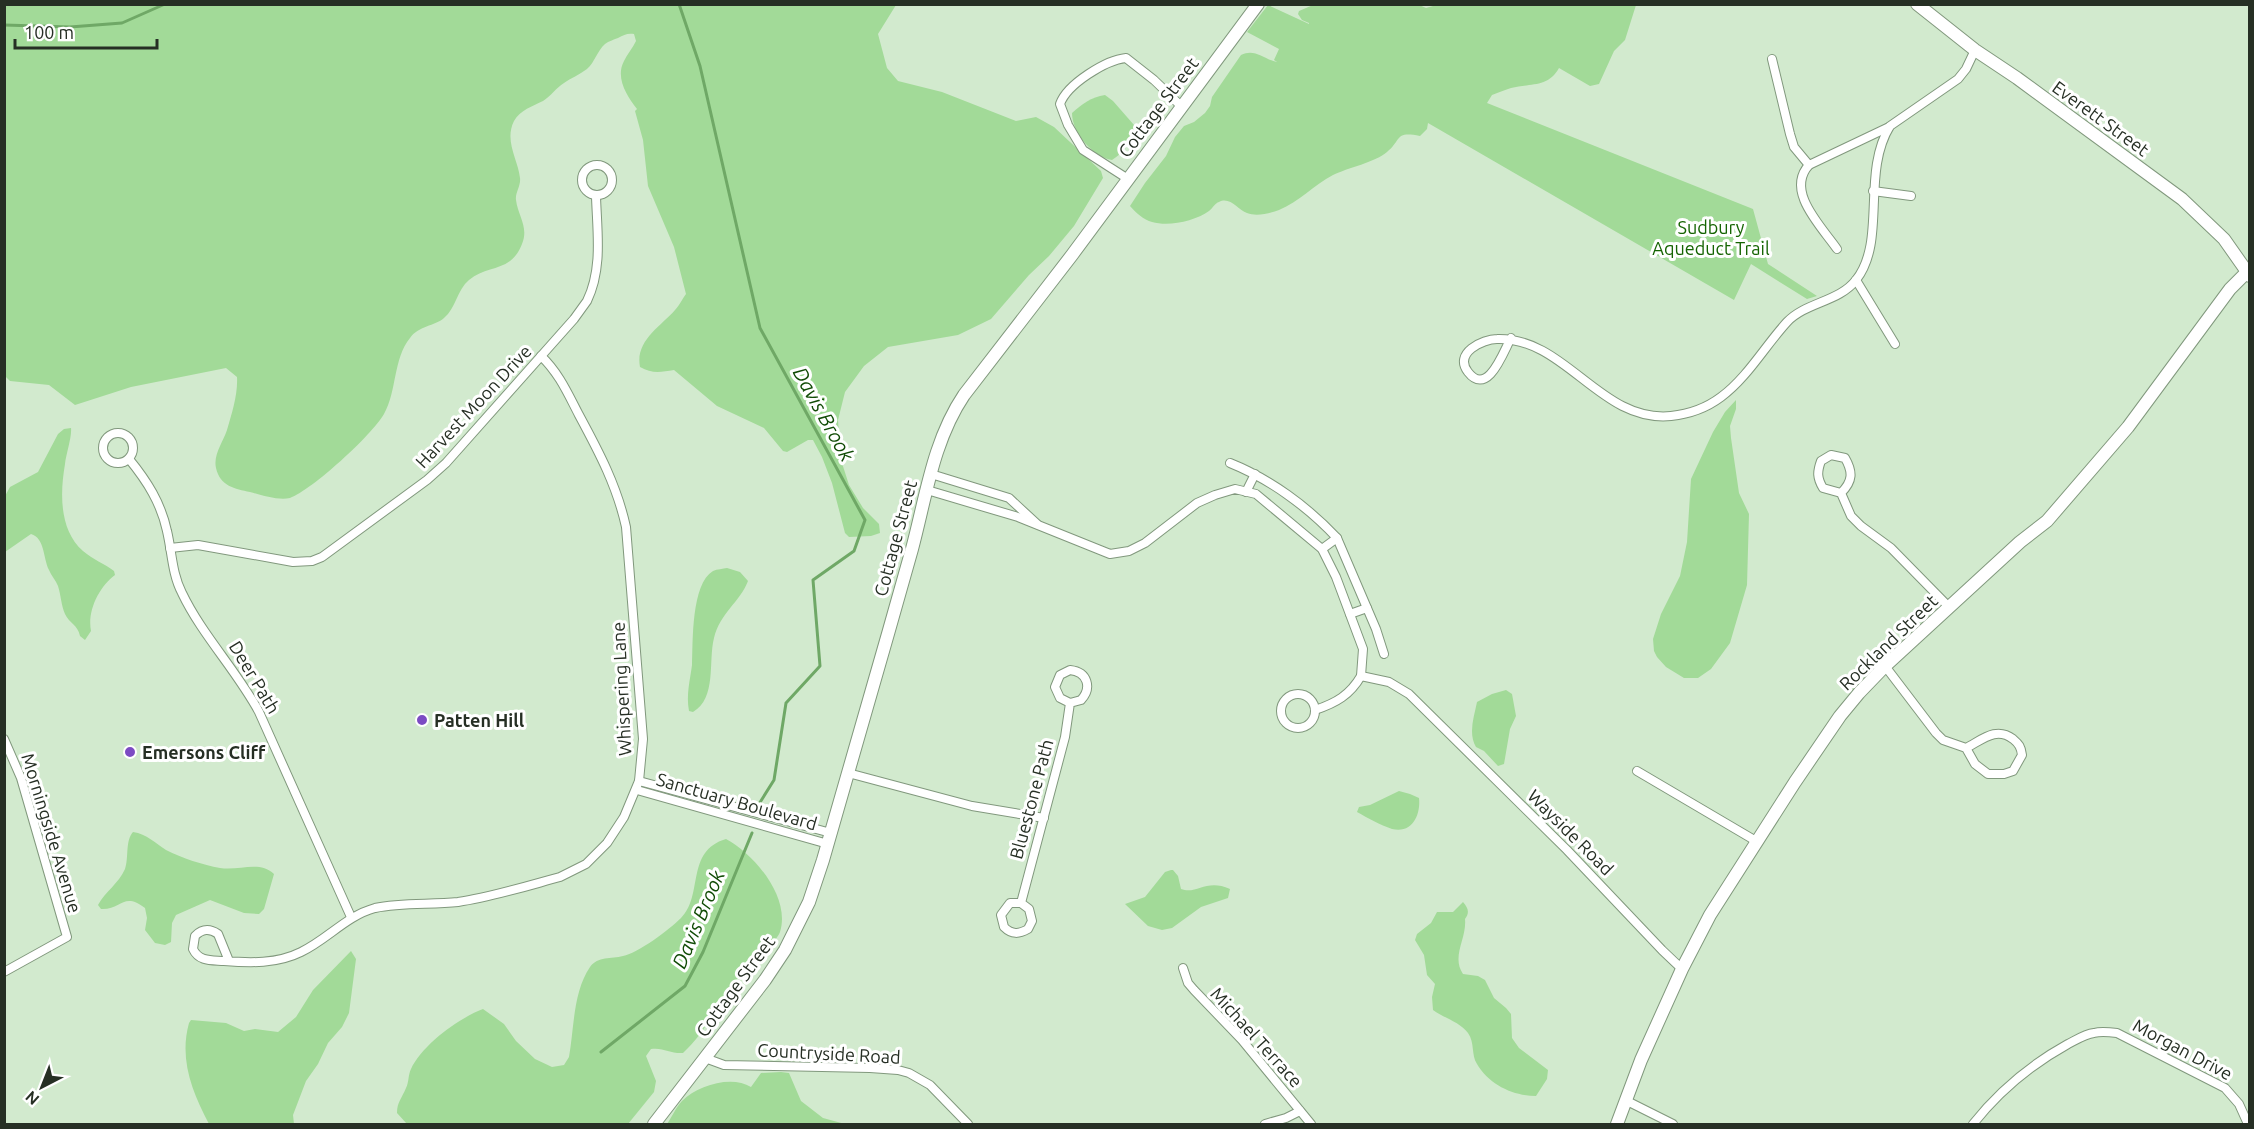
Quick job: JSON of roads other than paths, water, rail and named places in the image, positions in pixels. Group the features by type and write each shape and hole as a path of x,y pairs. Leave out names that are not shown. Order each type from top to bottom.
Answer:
{"street":[{"name":"Cottage Street","path":"654,1125 785,950 809,902 848,773 944,430 960,401 1257,4"},
{"name":"Everett Street","path":"1917,4 1975,50 2182,199 2224,238 2248,274"},
{"path":"1837,249 1808,207 1799,189 1800,179 1809,165 1890,126 1958,80 1975,50"},
{"path":"1128,179 1083,150 1068,125 1060,104 1068,90 1108,64 1126,58 1154,80 1181,106"},
{"path":"1773,59 1794,147 1809,165"},
{"path":"1511,338 1495,371 1486,377 1478,378 1468,373 1465,367 1465,357 1477,343 1491,339 1511,338 1546,351 1609,399 1638,414 1659,417 1688,414 1706,407 1723,395 1790,319 1829,299 1856,280 1867,260 1873,233 1873,191 1878,153 1883,137 1890,126"},
{"path":"1873,191 1911,196"},
{"name":"Harvest Moon Drive","path":"170,548 198,545 293,562 312,561 322,557 436,472 455,454 581,310 592,291 598,256 596,196"},
{"name":"Rockland Street","path":"1617,1125 1641,1060 1682,969 1710,915 1756,841 1840,716 1858,693 1885,666 2020,542 2047,521 2128,427 2230,289 2248,274"},
{"path":"1856,280 1895,344"},
{"name":"Whispering Lane","path":"229,961 218,934 203,930 195,936 192,946 199,957 229,961 256,962 290,957 311,947 351,917 362,912 390,906 474,899 575,871 597,855 624,817 638,785 643,739 628,544 623,512 606,464 559,376 542,356"},
{"path":"1840,493 1851,478 1851,469 1845,458 1831,455 1821,461 1818,479 1823,488 1840,493 1851,516 1891,548 1949,607"},
{"name":"Deer Path","path":"129,459 149,485 160,507 173,568 182,593 245,686 259,712 351,917"},
{"path":"1230,463 1265,479 1337,538 1384,654"},
{"path":"931,474 1010,498 1039,526"},
{"path":"1246,492 1255,474"},
{"path":"927,490 1018,517 1110,554 1128,551 1147,541 1197,503 1235,489 1256,494 1322,549 1336,577 1363,649 1361,676 1346,697 1332,705 1315,710"},
{"path":"1322,549 1337,538"},
{"path":"1350,614 1367,608"},
{"path":"1885,666 1936,733 1943,740 1966,748 1975,764 1988,774 2004,774 2013,771 2022,755 2020,745 2010,737 1998,732 1966,748"},
{"name":"Wayside Road","path":"1361,676 1389,682 1409,694 1567,850 1682,969"},
{"path":"1297,694 1308,696 1315,710 1312,721 1303,727 1287,723 1282,713 1284,702 1297,694"},
{"name":"Bluestone Path","path":"1021,903 1065,737 1070,703"},
{"name":"Morningside Avenue","path":"4,739 21,778 67,937 4,972"},
{"path":"1637,771 1756,841"},
{"path":"848,773 972,806 1044,818"},
{"name":"Sanctuary Boulevard","path":"638,785 829,839"},
{"name":"Michael Terrace","path":"1183,968 1188,983 1242,1040 1311,1125"},
{"name":"Morgan Drive","path":"1973,1125 2003,1090 2028,1069 2091,1033 2102,1032 2117,1033 2225,1088 2240,1104 2248,1125"},
{"name":"Countryside Road","path":"705,1058 724,1065 898,1070 909,1073 930,1085 968,1125"},
{"path":"1625,1100 1672,1125"},
{"path":"1265,1125 1300,1111"}],"waterway":[{"name":"Davis Brook","path":"4,25 70,27 122,23 165,4"},
{"name":"Davis Brook","path":"679,4 700,66 760,328 865,520 854,551 813,580 820,666 786,703 774,780 759,804"},
{"name":"Davis Brook","path":"601,1052 685,986 703,952 752,833"}],"place":[{"name":"Patten Hill","path":"422,720"},
{"name":"Emersons Cliff","path":"130,752"}],"park label":[{"name":"Sudbury Aqueduct Trail","path":"1711,237"}]}
